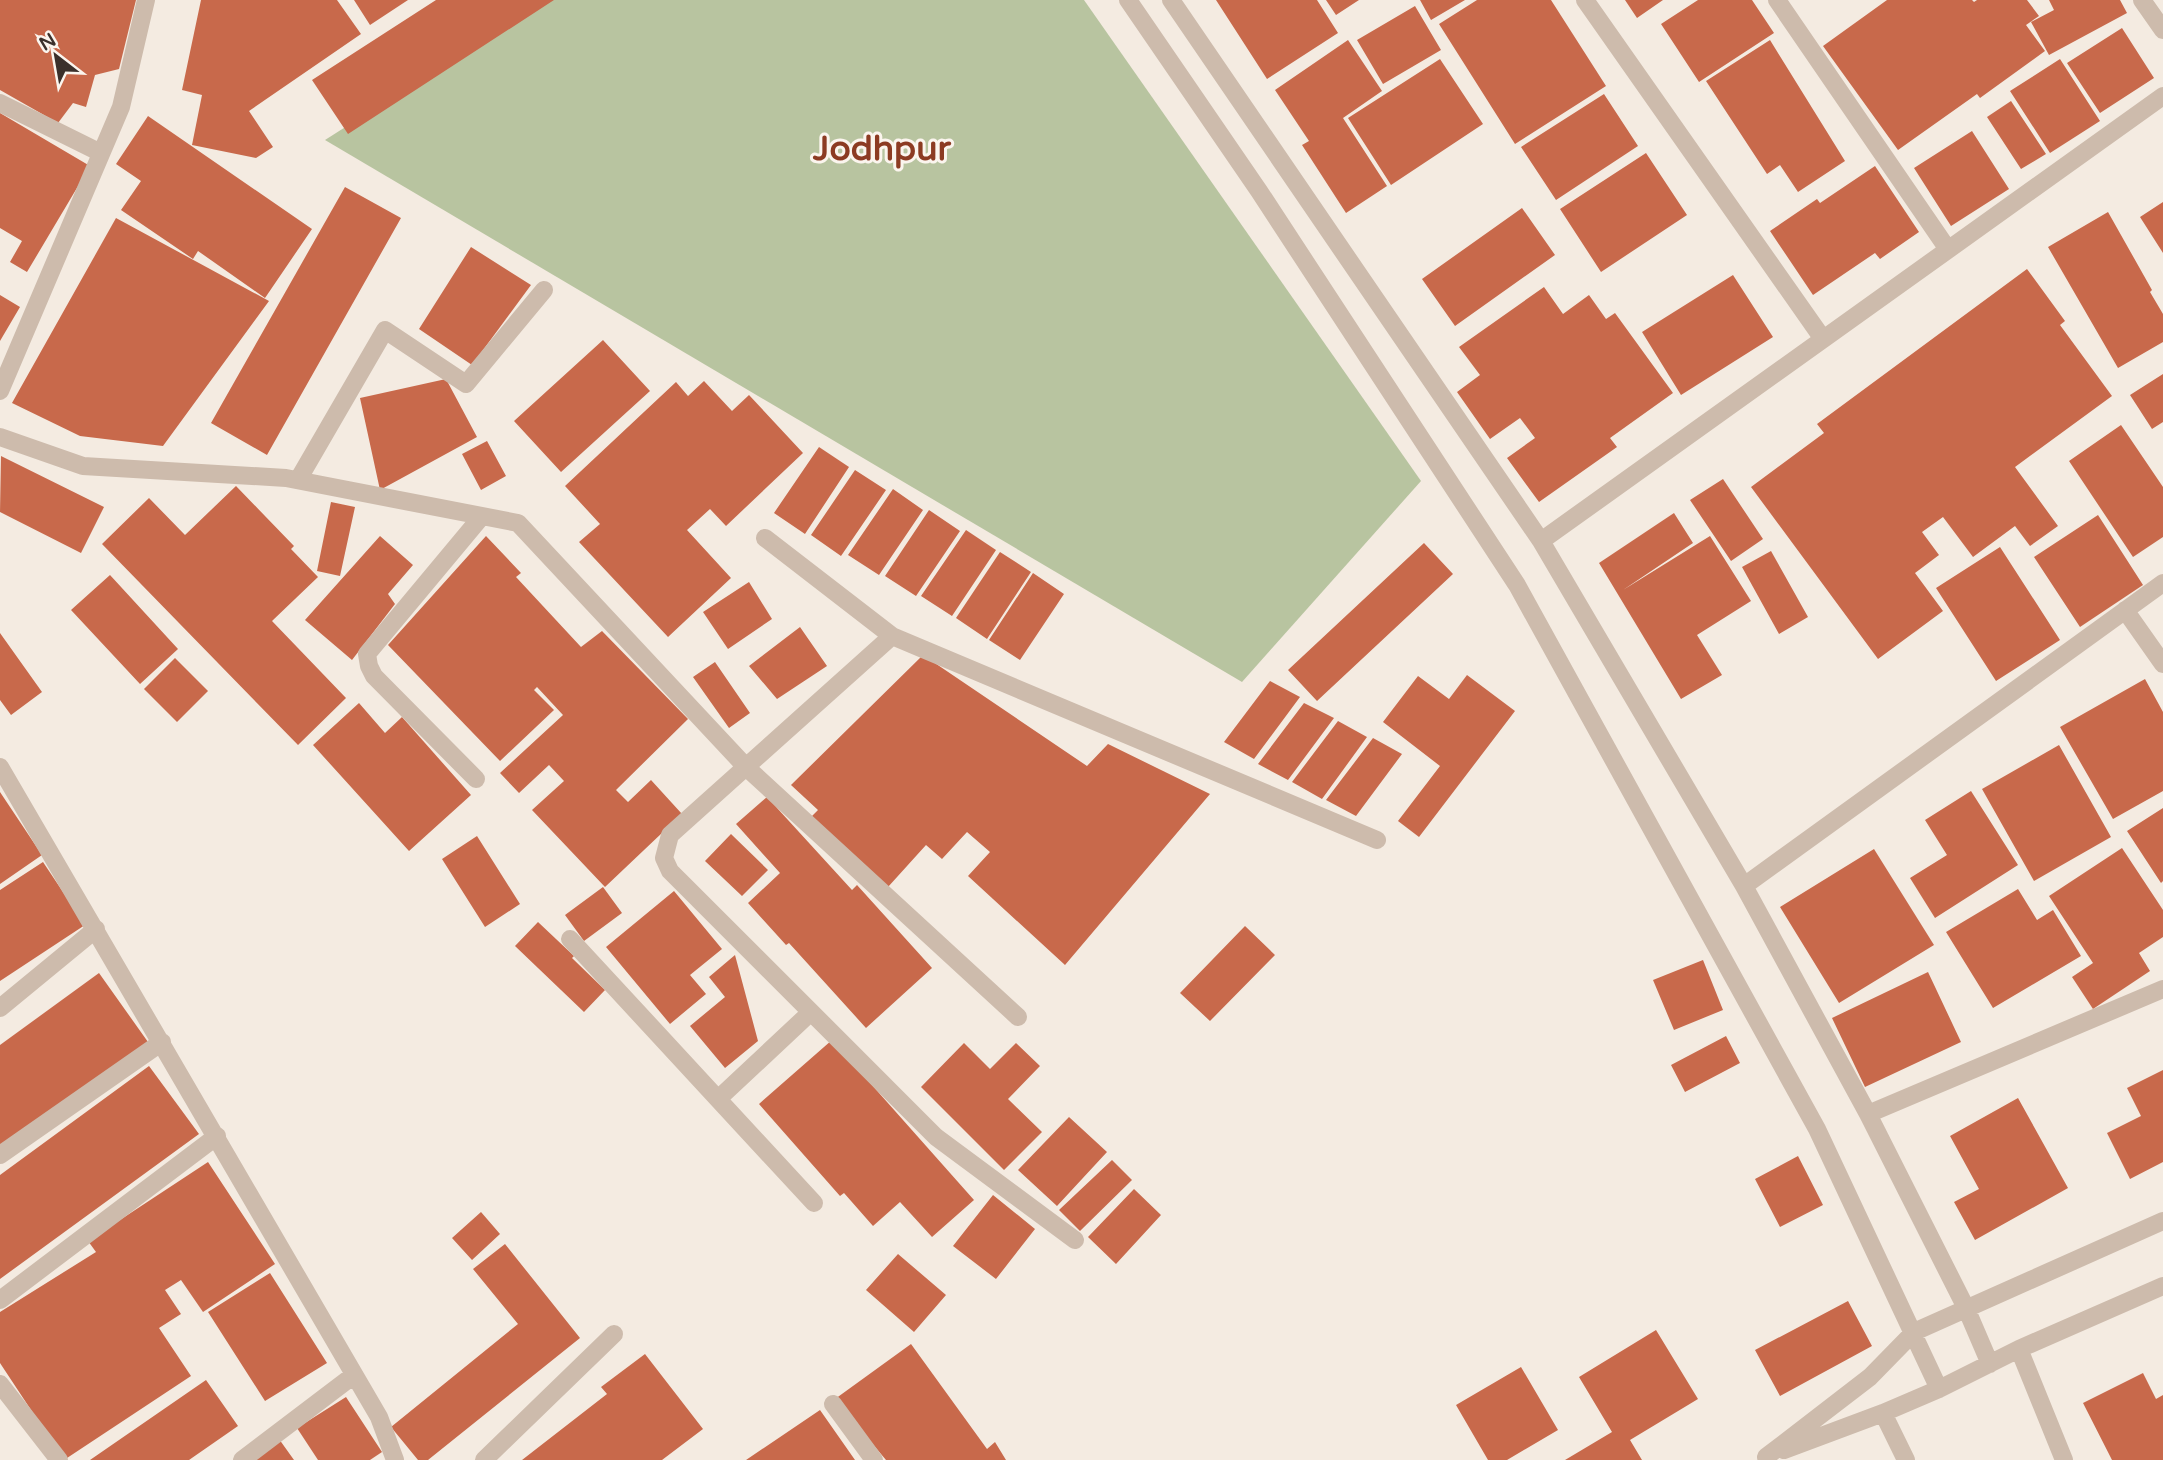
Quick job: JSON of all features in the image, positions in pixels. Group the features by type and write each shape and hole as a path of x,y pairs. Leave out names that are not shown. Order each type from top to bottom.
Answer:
{"street":[{"path":"1,387 121,107 146,0"},
{"path":"1128,0 1259,191 1517,585 1817,1129 1939,1389"},
{"path":"1171,0 1541,541 1744,886 1868,1114 1966,1308 1990,1364"},
{"path":"1584,0 1823,340"},
{"path":"1777,0 1947,248"},
{"path":"2142,0 2163,30"},
{"path":"1541,541 2163,96"},
{"path":"0,103 102,153"},
{"path":"298,480 385,330 466,384 544,290"},
{"path":"0,437 83,467 298,480 518,523 746,767 1018,1017"},
{"path":"476,779 374,676 367,654 482,516"},
{"path":"765,538 892,636 1377,840"},
{"path":"1744,886 2163,583"},
{"path":"2125,610 2163,664"},
{"path":"892,636 670,835 664,859 670,871 936,1137 1075,1240"},
{"path":"0,767 379,1417 395,1460"},
{"path":"0,1008 96,929"},
{"path":"570,939 814,1203"},
{"path":"1868,1114 2163,989"},
{"path":"718,1099 811,1012"},
{"path":"0,1155 162,1042"},
{"path":"0,1300 217,1136"},
{"path":"1763,1458 1870,1377 1914,1332 2163,1221"},
{"path":"1763,1458 1939,1389 2018,1349 2163,1286"},
{"path":"484,1460 614,1335"},
{"path":"2018,1349 2064,1460"},
{"path":"242,1460 354,1375"},
{"path":"0,1384 59,1460"},
{"path":"833,1404 874,1460"},
{"path":"1883,1413 1906,1460"}],"green space":[{"path":"545,0 1084,0 1421,481 1242,682 325,140"}],"building":[{"path":"0,0 136,0 119,69 95,75 86,107 73,103 58,123 0,90"},
{"path":"201,0 337,0 361,34 249,111 273,147 256,158 192,145 202,95 182,90"},
{"path":"354,0 408,0 370,25"},
{"path":"436,0 554,0 348,134 312,80"},
{"path":"1216,0 1317,0 1338,33 1267,79"},
{"path":"1326,0 1359,0 1336,15"},
{"path":"1420,0 1465,0 1431,20"},
{"path":"1477,0 1551,0 1606,86 1515,144 1439,24"},
{"path":"1625,0 1663,0 1637,18"},
{"path":"1698,0 1752,0 1774,33 1699,82 1661,24"},
{"path":"1887,0 2027,0 2039,16 2026,25 2045,51 1980,98 1977,94 1898,150 1823,46"},
{"path":"2049,0 2120,0 2127,13 2049,55 2031,22 2054,10"},
{"path":"1415,6 1441,50 1383,84 1357,40"},
{"path":"2122,28 2154,78 2100,113 2067,63"},
{"path":"1348,40 1382,91 1343,118 1387,186 1346,213 1302,145 1309,141 1275,90"},
{"path":"1770,40 1845,161 1798,192 1780,165 1767,174 1706,81"},
{"path":"1440,59 1483,124 1391,185 1348,118"},
{"path":"2060,59 2100,121 2050,153 2010,91"},
{"path":"1604,94 1638,146 1556,200 1521,147"},
{"path":"2011,101 2046,154 2021,169 1987,117"},
{"path":"0,113 90,166 27,272 10,262 22,241 0,228"},
{"path":"148,116 312,229 265,298 198,251 193,259 121,210 141,181 116,164"},
{"path":"1972,131 2009,189 1951,226 1914,168"},
{"path":"1646,153 1687,215 1601,272 1560,209"},
{"path":"1875,166 1919,232 1880,259 1875,253 1813,295 1770,231 1817,199 1820,203"},
{"path":"345,187 401,218 267,455 211,423"},
{"path":"2163,202 2163,253 2140,217"},
{"path":"1522,208 1555,255 1455,326 1422,279"},
{"path":"2108,212 2163,314 2163,342 2118,368 2048,247"},
{"path":"116,218 269,301 163,446 80,436 12,403"},
{"path":"471,247 531,285 472,365 419,329"},
{"path":"2027,269 2065,321 2060,325 2112,396 2015,467 2058,526 2030,546 2015,526 1973,557 1943,517 1922,532 1939,555 1915,573 1943,611 1878,659 1751,487 1824,433 1817,424"},
{"path":"1733,275 1773,337 1681,395 1642,332"},
{"path":"1544,287 1563,314 1589,295 1606,319 1615,313 1673,393 1610,438 1617,447 1539,502 1507,458 1535,438 1520,418 1490,439 1457,392 1480,375 1459,347"},
{"path":"0,295 20,307 0,341"},
{"path":"603,340 650,391 561,472 514,421"},
{"path":"2163,374 2163,422 2152,429 2130,395"},
{"path":"446,379 477,437 380,490 360,398"},
{"path":"704,381 732,411 749,395 803,453 726,526 710,509 687,530 731,578 668,637 579,542 600,524 565,486 676,382 688,396"},
{"path":"2121,425 2163,487 2163,537 2133,557 2069,461"},
{"path":"487,441 506,476 481,490 462,454"},
{"path":"819,447 849,467 805,534 774,513"},
{"path":"1,456 104,507 81,553 0,512"},
{"path":"855,470 886,490 841,556 811,535"},
{"path":"1723,479 1763,539 1731,561 1690,500"},
{"path":"236,486 294,546 291,549 318,577 272,621 346,698 298,745 102,544 149,498 185,535"},
{"path":"893,489 923,510 879,575 848,555"},
{"path":"331,502 355,507 340,576 317,571"},
{"path":"929,510 960,531 916,596 885,576"},
{"path":"1674,513 1693,543 1623,590 1710,536 1751,601 1697,635 1722,675 1681,699 1599,563"},
{"path":"2098,515 2143,585 2080,627 2034,557"},
{"path":"966,530 996,550 952,616 921,596"},
{"path":"380,536 413,565 388,594 395,604 352,660 305,620"},
{"path":"486,536 521,573 516,577 581,647 602,631 688,719 616,790 628,802 651,780 682,814 605,887 532,810 564,781 549,765 519,793 500,773 563,715 537,687 534,690 554,710 500,761 388,645"},
{"path":"1424,543 1453,574 1317,701 1288,670"},
{"path":"2000,547 2060,640 1996,681 1936,588"},
{"path":"1771,551 1808,617 1779,634 1742,567"},
{"path":"1000,552 1031,572 987,639 956,618"},
{"path":"1033,573 1064,594 1020,660 989,640"},
{"path":"110,575 178,649 140,684 71,610"},
{"path":"749,582 772,619 728,649 703,612"},
{"path":"800,627 827,666 777,699 749,666"},
{"path":"0,633 42,692 11,715 0,700"},
{"path":"923,655 1087,766 1108,744 1210,794 1065,965 968,876 990,852 967,832 942,859 926,845 888,887 811,817 818,810 791,785"},
{"path":"175,658 208,691 177,722 144,689"},
{"path":"715,662 750,713 729,728 693,677"},
{"path":"1467,675 1515,711 1419,837 1398,821 1440,766 1383,722 1418,676 1449,699"},
{"path":"2145,679 2163,712 2163,791 2113,819 2060,727"},
{"path":"1270,681 1300,697 1254,759 1224,742"},
{"path":"359,703 385,733 402,717 471,795 409,851 313,745"},
{"path":"1304,703 1334,718 1288,780 1258,764"},
{"path":"1338,721 1367,737 1322,799 1292,782"},
{"path":"1373,738 1402,754 1356,816 1326,800"},
{"path":"2059,745 2111,837 2034,881 1982,789"},
{"path":"1971,791 2018,865 1935,918 1910,878 1947,855 1925,820"},
{"path":"0,792 42,855 0,884"},
{"path":"767,797 852,890 857,885 932,968 866,1028 789,943 786,945 748,903 780,873 736,824"},
{"path":"2163,808 2163,881 2161,883 2127,831"},
{"path":"731,834 768,870 742,896 705,861"},
{"path":"477,836 520,904 485,927 442,859"},
{"path":"2122,848 2163,910 2163,937 2139,953 2150,971 2093,1009 2072,977 2093,963 2049,896"},
{"path":"1874,849 1934,945 1839,1003 1780,907"},
{"path":"43,862 85,925 0,981 0,890"},
{"path":"603,887 622,913 584,941 565,915"},
{"path":"2018,889 2037,920 2053,910 2081,956 1993,1008 1946,932"},
{"path":"674,891 722,949 690,975 706,994 670,1024 606,947"},
{"path":"538,922 605,990 584,1012 515,946"},
{"path":"1245,926 1275,955 1210,1021 1180,993"},
{"path":"735,955 758,1041 725,1068 690,1026 725,997 709,977"},
{"path":"1703,960 1723,1010 1674,1030 1653,980"},
{"path":"1928,972 1961,1042 1865,1087 1832,1018"},
{"path":"99,973 148,1042 0,1147 0,1045"},
{"path":"1726,1036 1740,1063 1685,1092 1671,1065"},
{"path":"832,1040 974,1200 932,1237 900,1202 873,1226 844,1193 840,1196 759,1104"},
{"path":"964,1043 990,1069 1016,1043 1040,1066 1008,1099 1042,1132 1004,1170 921,1087"},
{"path":"149,1066 199,1134 0,1279 0,1175"},
{"path":"2163,1070 2163,1162 2130,1179 2107,1133 2141,1116 2127,1088"},
{"path":"2018,1098 2068,1188 1975,1240 1954,1202 1979,1189 1950,1136"},
{"path":"1069,1117 1107,1152 1057,1206 1018,1170"},
{"path":"1798,1156 1823,1205 1780,1227 1755,1179"},
{"path":"1112,1160 1132,1180 1080,1231 1059,1210"},
{"path":"208,1162 275,1264 203,1312 181,1280 165,1290 181,1314 159,1328 191,1376 64,1460 0,1363 0,1312 96,1252 88,1241"},
{"path":"1134,1189 1161,1215 1116,1264 1088,1237"},
{"path":"993,1195 1035,1229 996,1279 953,1246"},
{"path":"481,1212 500,1234 472,1260 452,1238"},
{"path":"505,1244 580,1338 428,1460 418,1460 391,1427 518,1324 473,1269"},
{"path":"898,1254 946,1295 914,1332 866,1290"},
{"path":"270,1273 327,1363 265,1401 208,1312"},
{"path":"1848,1301 1872,1346 1780,1396 1755,1350"},
{"path":"1656,1330 1698,1399 1630,1440 1642,1460 1565,1460 1612,1432 1579,1377"},
{"path":"911,1344 987,1449 995,1442 1006,1460 886,1460 835,1399"},
{"path":"645,1354 703,1429 662,1460 522,1460 607,1394 601,1387"},
{"path":"1521,1367 1558,1430 1507,1460 1488,1460 1456,1405"},
{"path":"2143,1373 2156,1399 2163,1395 2163,1460 2112,1460 2083,1403"},
{"path":"206,1380 238,1426 189,1460 90,1460"},
{"path":"346,1397 382,1452 370,1460 318,1460 297,1428"},
{"path":"820,1410 855,1460 746,1460"},
{"path":"279,1439 294,1460 250,1460"}],"district":[{"name":"Jodhpur","path":"882,148"}]}
